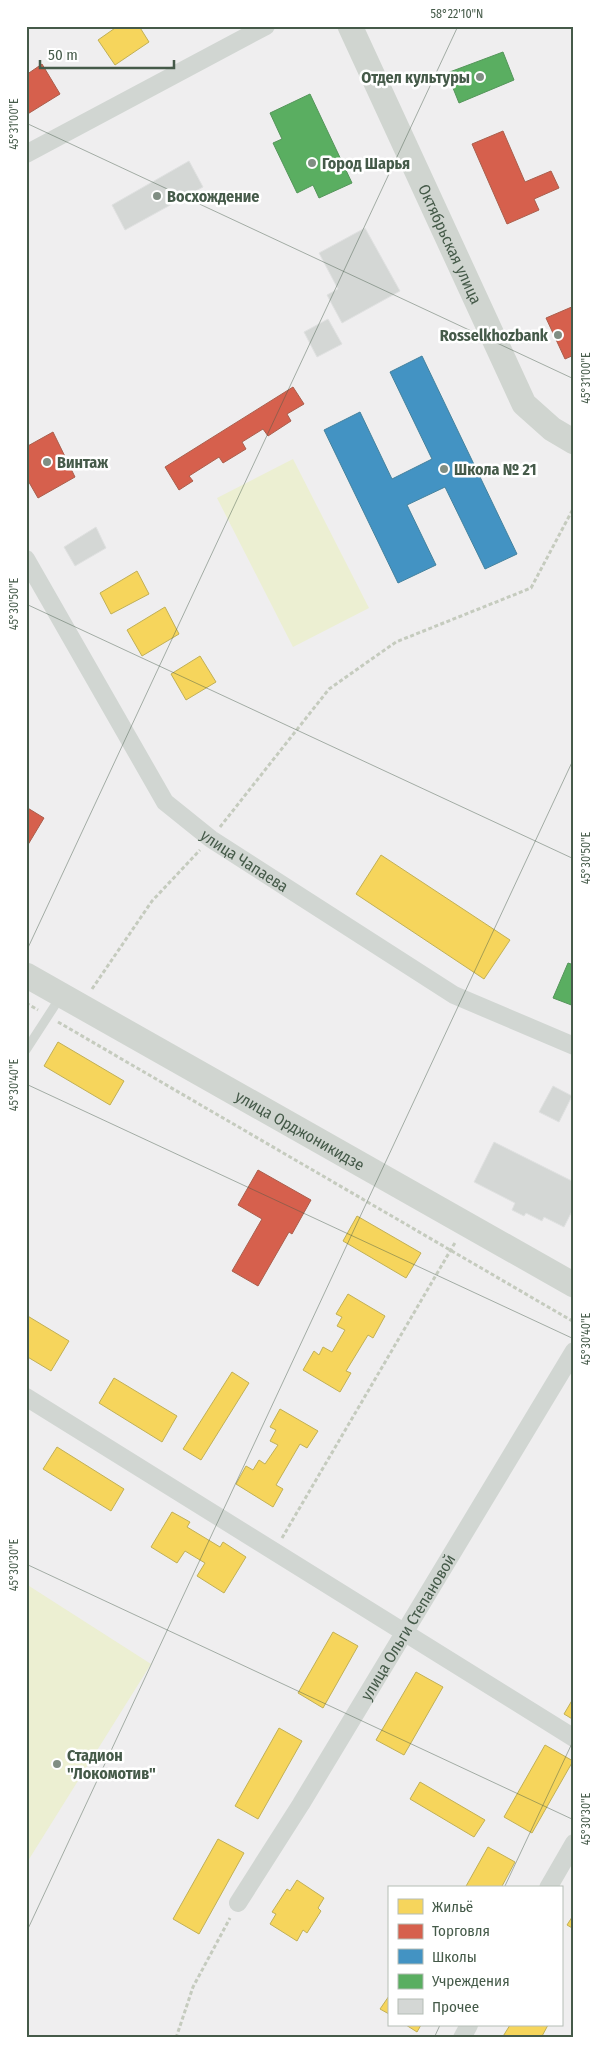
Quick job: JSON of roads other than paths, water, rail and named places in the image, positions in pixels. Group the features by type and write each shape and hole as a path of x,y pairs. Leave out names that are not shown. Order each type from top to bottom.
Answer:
{"main road":[{"name":"Октябрьская улица","path":"350,26 524,404 552,429 574,442"},
{"name":"улица Орджоникидзе","path":"26,974 574,1285"}],"street":[{"path":"26,154 266,26"},
{"name":"улица Чапаева","path":"26,559 165,802 211,839 454,995 574,1046"},
{"name":"улица Ольги Степановой","path":"238,1903 302,1804 574,1351"},
{"path":"26,1397 574,1738"},
{"path":"549,1886 574,1843"},
{"path":"462,2038 468,2026"}],"lane":[{"path":"26,1050 48,1016 71,1000"}],"place":[{"name":"Отдел культуры","path":"480,77"},
{"name":"Город Шарья","path":"312,163"},
{"name":"Восхождение","path":"157,196"},
{"name":"Rosselkhozbank","path":"558,335"},
{"name":"Винтаж","path":"47,462"},
{"name":"Школа № 21","path":"444,469"},
{"name":"Стадион \"Локомотив\"","path":"57,1764"}]}
